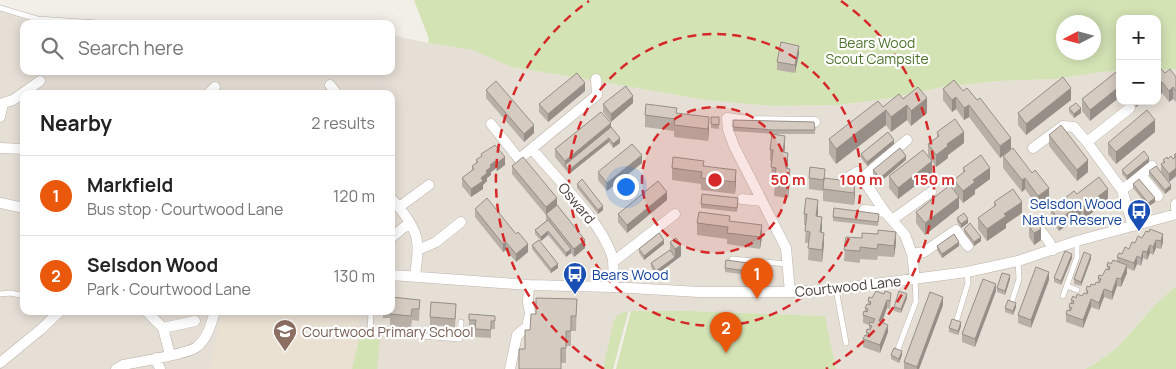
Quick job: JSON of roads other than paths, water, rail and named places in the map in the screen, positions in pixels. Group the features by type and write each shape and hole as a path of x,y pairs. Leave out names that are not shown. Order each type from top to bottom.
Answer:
{"street":[{"path":"491,124 519,159 597,95 596,79"},
{"path":"27,90 40,81"},
{"path":"0,117 2,101 13,100 20,95"},
{"path":"1087,142 1130,108"},
{"path":"790,292 786,248 728,130 727,118 749,121 815,122"},
{"path":"1033,148 1063,126 1074,127 1122,190 1133,226"},
{"path":"862,178 907,140"},
{"path":"0,148 20,149"},
{"name":"Osward","path":"532,149 593,220 613,262 613,287"},
{"path":"1122,190 1152,166"},
{"path":"850,176 857,172 885,212 905,235 912,254 915,279"},
{"path":"1141,175 1158,196"},
{"path":"399,207 429,185"},
{"path":"892,220 931,192"},
{"path":"742,199 762,201"},
{"path":"395,202 417,239 418,250 415,276"},
{"path":"0,203 20,207"},
{"name":"Courtwood Lane","path":"395,275 528,285 699,292 790,292 836,289 967,272 1018,261 1077,241 1176,214 1176,204"},
{"path":"864,210 885,212"},
{"path":"613,262 675,214"},
{"path":"1033,221 1048,240 1053,250"},
{"path":"418,250 436,242 461,222"},
{"path":"395,235 409,223"},
{"path":"912,254 924,252 956,230 968,246"},
{"path":"510,369 517,335 527,327 530,313 528,285"},
{"path":"0,363 40,330 52,315"},
{"path":"150,315 163,328 170,355"},
{"path":"116,369 123,365 184,352 197,347 210,328 213,315"},
{"path":"163,328 195,321"},
{"path":"156,358 160,369"}],"lane":[{"path":"0,8 37,19 52,20"},
{"path":"1063,296 1077,257 1077,241"},
{"path":"732,259 787,264"},
{"path":"1012,301 1019,279 1018,261"},
{"path":"956,319 968,283 967,272"},
{"path":"898,349 916,300 915,279"},
{"path":"1067,286 1077,290"},
{"path":"836,289 846,343"},
{"path":"0,294 10,293 20,295"},
{"path":"371,315 370,332 460,339 461,322"}],"place":[{"name":"Selsdon Wood Nature Reserve","path":"1139,232"},
{"name":"Bears Wood","path":"575,295"},
{"name":"Markfield","path":"757,299"},
{"name":"Courtwood Primary School","path":"285,352"},
{"name":"Selsdon Wood","path":"726,353"}],"park label":[{"name":"Bears Wood Scout Campsite","path":"877,50"}]}
